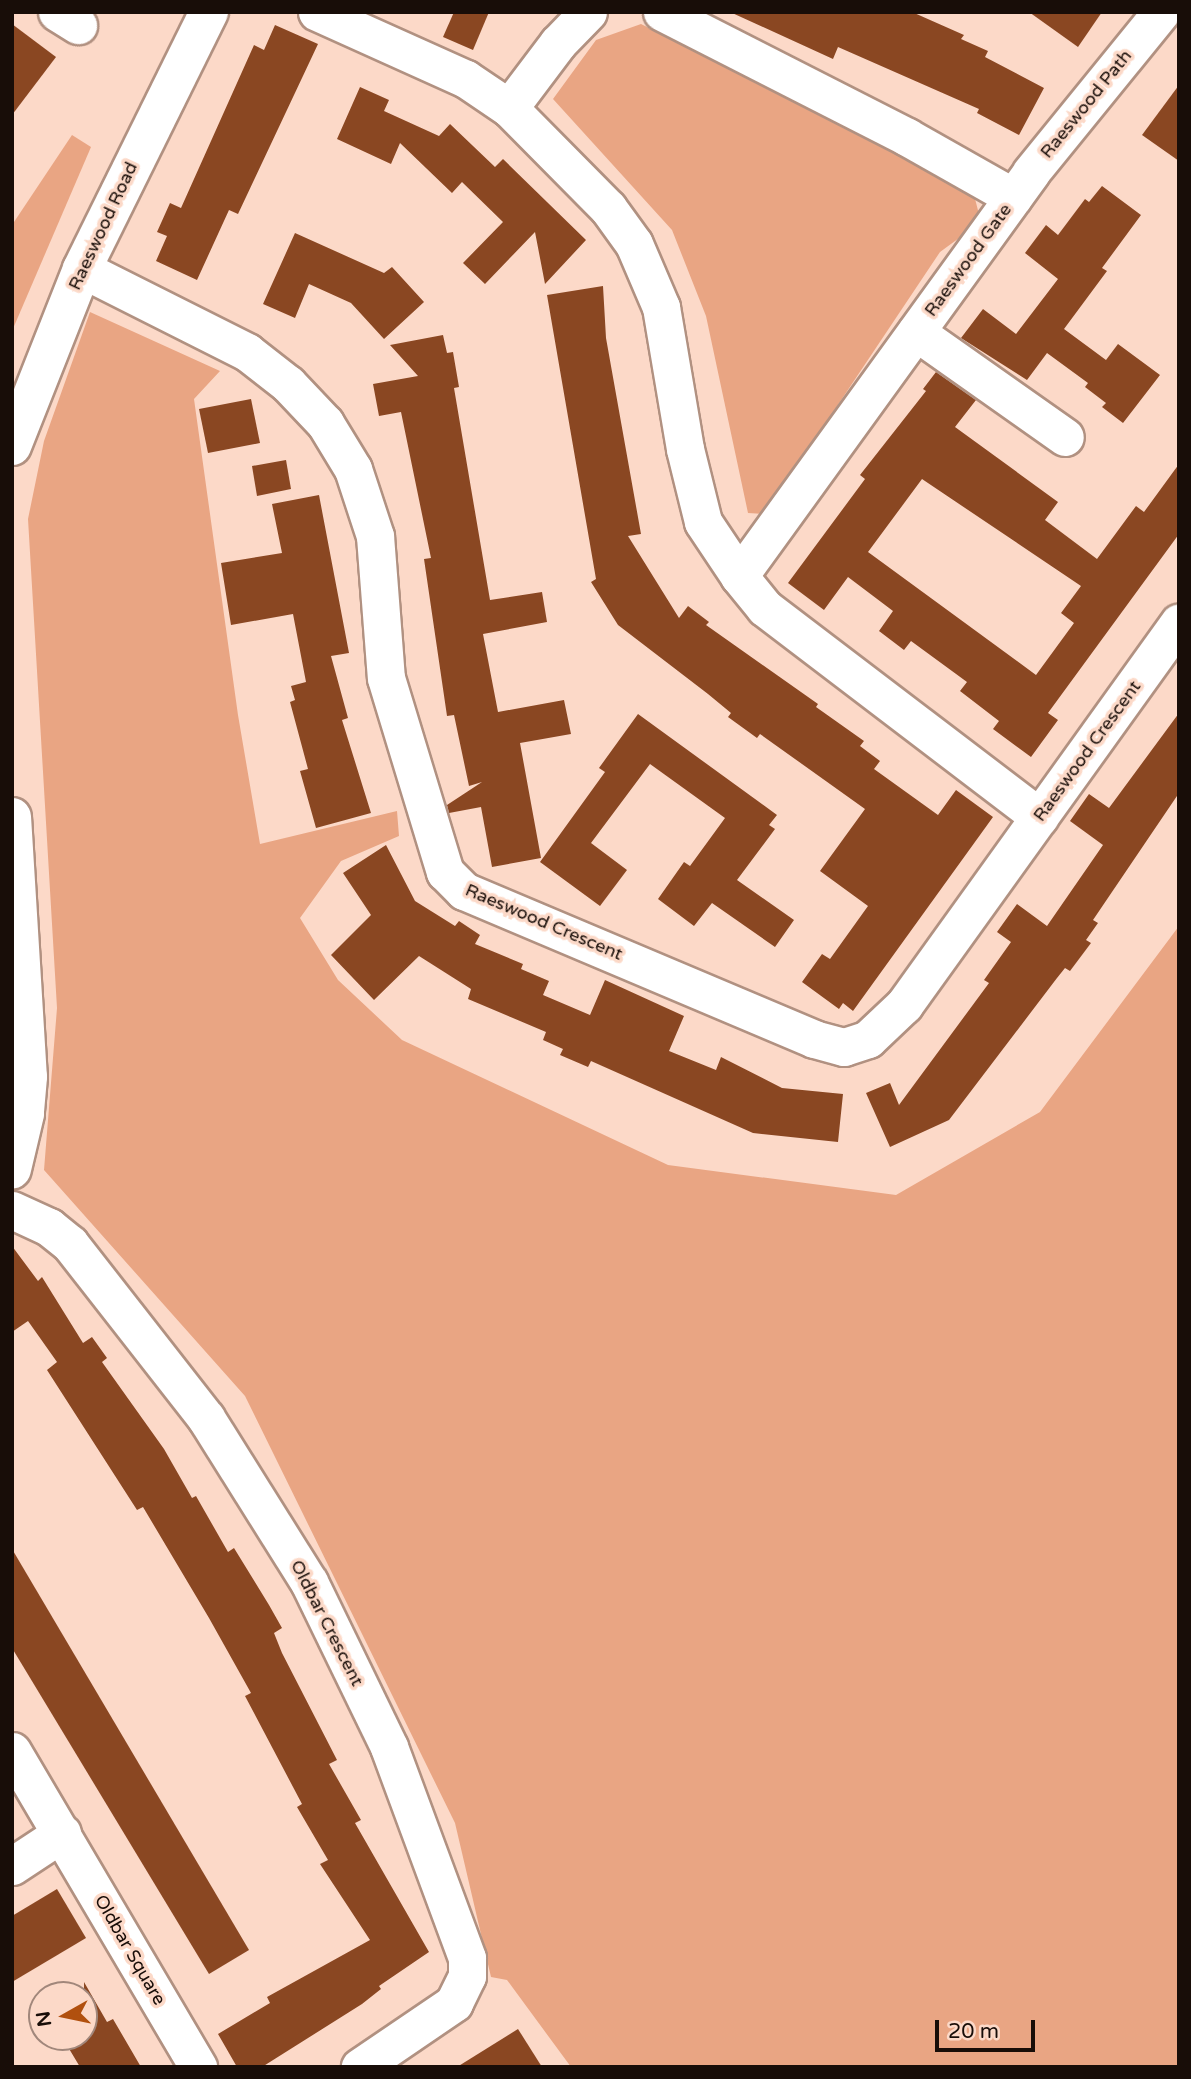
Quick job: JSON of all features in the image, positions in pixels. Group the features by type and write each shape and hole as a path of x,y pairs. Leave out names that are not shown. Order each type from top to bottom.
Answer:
{"street":[{"name":"Raeswood Road","path":"12,446 82,269 209,12"},
{"path":"317,12 466,79 509,108 608,208 634,244 662,307 685,449 703,522 739,576 765,608 1038,817"},
{"path":"509,108 558,43 588,12"},
{"name":"Raeswood Gate","path":"662,12 907,137 1013,197 739,576"},
{"name":"Raeswood Path","path":"1013,197 1161,12"},
{"name":"Raeswood Crescent","path":"82,269 247,352 288,384 325,423 353,469 375,536 386,678 445,872 464,891 594,943 785,1029 844,1047 868,1039 904,1005 1179,622"},
{"path":"916,332 1065,437"},
{"path":"12,817 27,1077 25,1114 12,1169"},
{"name":"Oldbar Crescent","path":"12,1210 49,1227 70,1244 206,1418 309,1582 389,1747 454,1918 467,1958 467,1976 454,2003 360,2067"},
{"name":"Oldbar Square","path":"12,1751 198,2067"},
{"path":"12,1866 62,1833"}],"shaded area":[{"path":"641,24 973,191 981,222 940,252 765,514 748,513 706,316 672,230 553,99 596,40"},
{"path":"72,135 91,147 12,331 12,225"},
{"path":"90,312 220,371 194,399 238,715 260,844 397,811 399,836 341,861 300,918 338,980 402,1040 668,1165 896,1195 1040,1112 1179,926 1179,2067 571,2067 507,1980 491,1977 455,1823 245,1396 44,1170 57,1008 28,519 44,441"}],"building":[{"path":"454,12 489,12 473,50 443,37"},
{"path":"730,12 912,12 964,35 961,39 988,51 985,57 1044,88 1019,135 977,113 979,109 838,47 833,59"},
{"path":"1029,12 1102,12 1078,47"},
{"path":"12,24 56,57 12,115"},
{"path":"275,25 318,44 238,214 229,210 197,280 156,261 167,236 157,232 170,203 181,208 254,45 264,50"},
{"path":"1179,85 1179,161 1142,135"},
{"path":"360,87 389,100 384,111 439,136 450,124 495,167 503,159 586,240 545,284 535,232 485,284 463,263 503,222 462,182 452,193 400,143 391,164 337,139"},
{"path":"1102,186 1141,215 1102,268 1107,271 1064,329 1106,360 1118,344 1160,375 1123,423 1102,407 1106,403 1085,387 1088,383 1047,353 1027,380 961,338 983,309 1016,334 1058,279 1025,253 1046,225 1058,235 1085,199 1089,202"},
{"path":"295,233 384,273 392,267 424,302 384,339 351,303 309,284 295,318 263,304"},
{"path":"603,286 606,338 641,534 628,536 679,618 688,606 709,622 706,625 818,704 816,707 864,741 860,746 880,761 874,769 938,815 956,790 993,817 853,1011 843,1003 839,1009 802,982 822,954 830,959 868,906 820,871 865,809 760,734 757,738 728,717 731,713 618,625 591,582 596,579 547,295"},
{"path":"443,335 447,353 453,352 459,387 454,388 490,600 542,592 547,622 483,634 498,712 564,700 571,734 520,743 541,858 492,867 481,807 449,813 447,805 482,782 469,786 454,715 447,716 424,559 431,558 401,412 379,416 373,384 418,376 390,345"},
{"path":"936,372 976,400 955,427 1058,502 1045,520 1097,559 1136,506 1144,512 1179,464 1179,534 1048,713 1058,720 1031,757 993,729 999,721 960,691 967,682 911,641 904,650 879,631 893,611 848,577 824,610 788,583 865,479 860,475 926,391 923,389","holes":["922,479 1081,586 1061,613 1074,623 1036,675 868,552"]},
{"path":"251,399 260,443 208,453 199,409"},
{"path":"286,460 291,489 257,496 252,466"},
{"path":"319,495 349,653 331,656 348,718 342,720 371,813 316,828 300,771 308,769 290,702 295,700 291,686 306,682 293,614 231,625 221,563 282,553 272,504"},
{"path":"1179,713 1179,793 1093,920 1098,923 1086,940 1091,943 1070,971 1065,968 949,1120 890,1147 866,1093 890,1083 899,1105 989,983 984,980 1011,942 997,932 1017,904 1047,926 1103,845 1070,821 1089,794 1109,808"},
{"path":"638,714 777,815 769,825 775,829 737,880 794,920 775,947 712,903 694,926 658,899 684,862 690,866 725,818 650,764 591,843 627,870 600,906 540,862 605,772 599,768"},
{"path":"386,845 415,901 455,926 459,921 480,935 475,944 523,964 521,969 549,981 543,995 590,1015 605,980 684,1016 669,1051 716,1070 721,1057 782,1088 843,1094 838,1142 753,1133 591,1061 588,1067 560,1055 563,1049 543,1040 546,1032 468,999 471,989 419,956 374,1000 331,955 371,915 343,873"},
{"path":"12,1246 38,1281 42,1277 83,1343 92,1337 107,1358 102,1362 164,1449 192,1498 196,1496 228,1552 234,1548 269,1605 282,1628 274,1633 282,1653 337,1760 329,1764 361,1820 355,1823 429,1952 379,1986 381,1989 362,2004 262,2067 237,2067 218,2034 270,2003 267,1997 370,1940 320,1864 328,1860 297,1807 302,1804 245,1696 251,1693 209,1618 143,1507 137,1510 47,1370 57,1362 28,1321 12,1332"},
{"path":"12,1549 249,1950 209,1974 12,1648"},
{"path":"57,1889 86,1938 12,1982 12,1916"},
{"path":"98,2006 107,2022 113,2019 141,2067 80,2067 70,2051 98,2051"},
{"path":"518,2029 542,2067 457,2067"}]}
